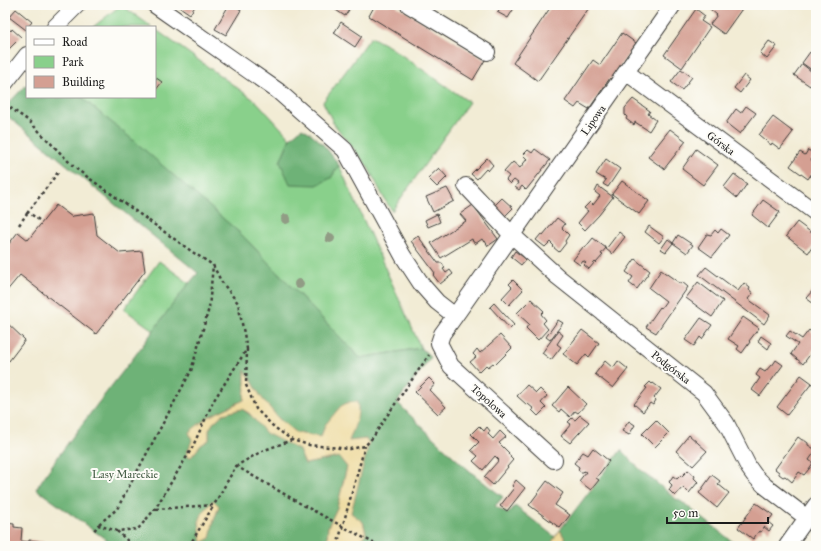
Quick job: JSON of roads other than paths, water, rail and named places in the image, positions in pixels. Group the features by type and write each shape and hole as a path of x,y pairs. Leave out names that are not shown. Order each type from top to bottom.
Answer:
{"street":[{"path":"56,26 77,5"},
{"path":"155,5 278,91 346,150 403,256 422,286 437,302 455,316"},
{"path":"409,5 487,52"},
{"name":"Lipowa","path":"442,334 673,5"},
{"path":"5,83 26,56"},
{"name":"Górska","path":"626,72 816,213"},
{"path":"466,186 512,235"},
{"name":"Podgórska","path":"512,235 558,278 704,393 726,423 754,476 765,486 812,512"},
{"name":"Topolowa","path":"442,334 439,343 451,366 554,460"},
{"path":"787,546 812,512"}],"park label":[{"name":"Lasy Mareckie","path":"125,474"}]}
